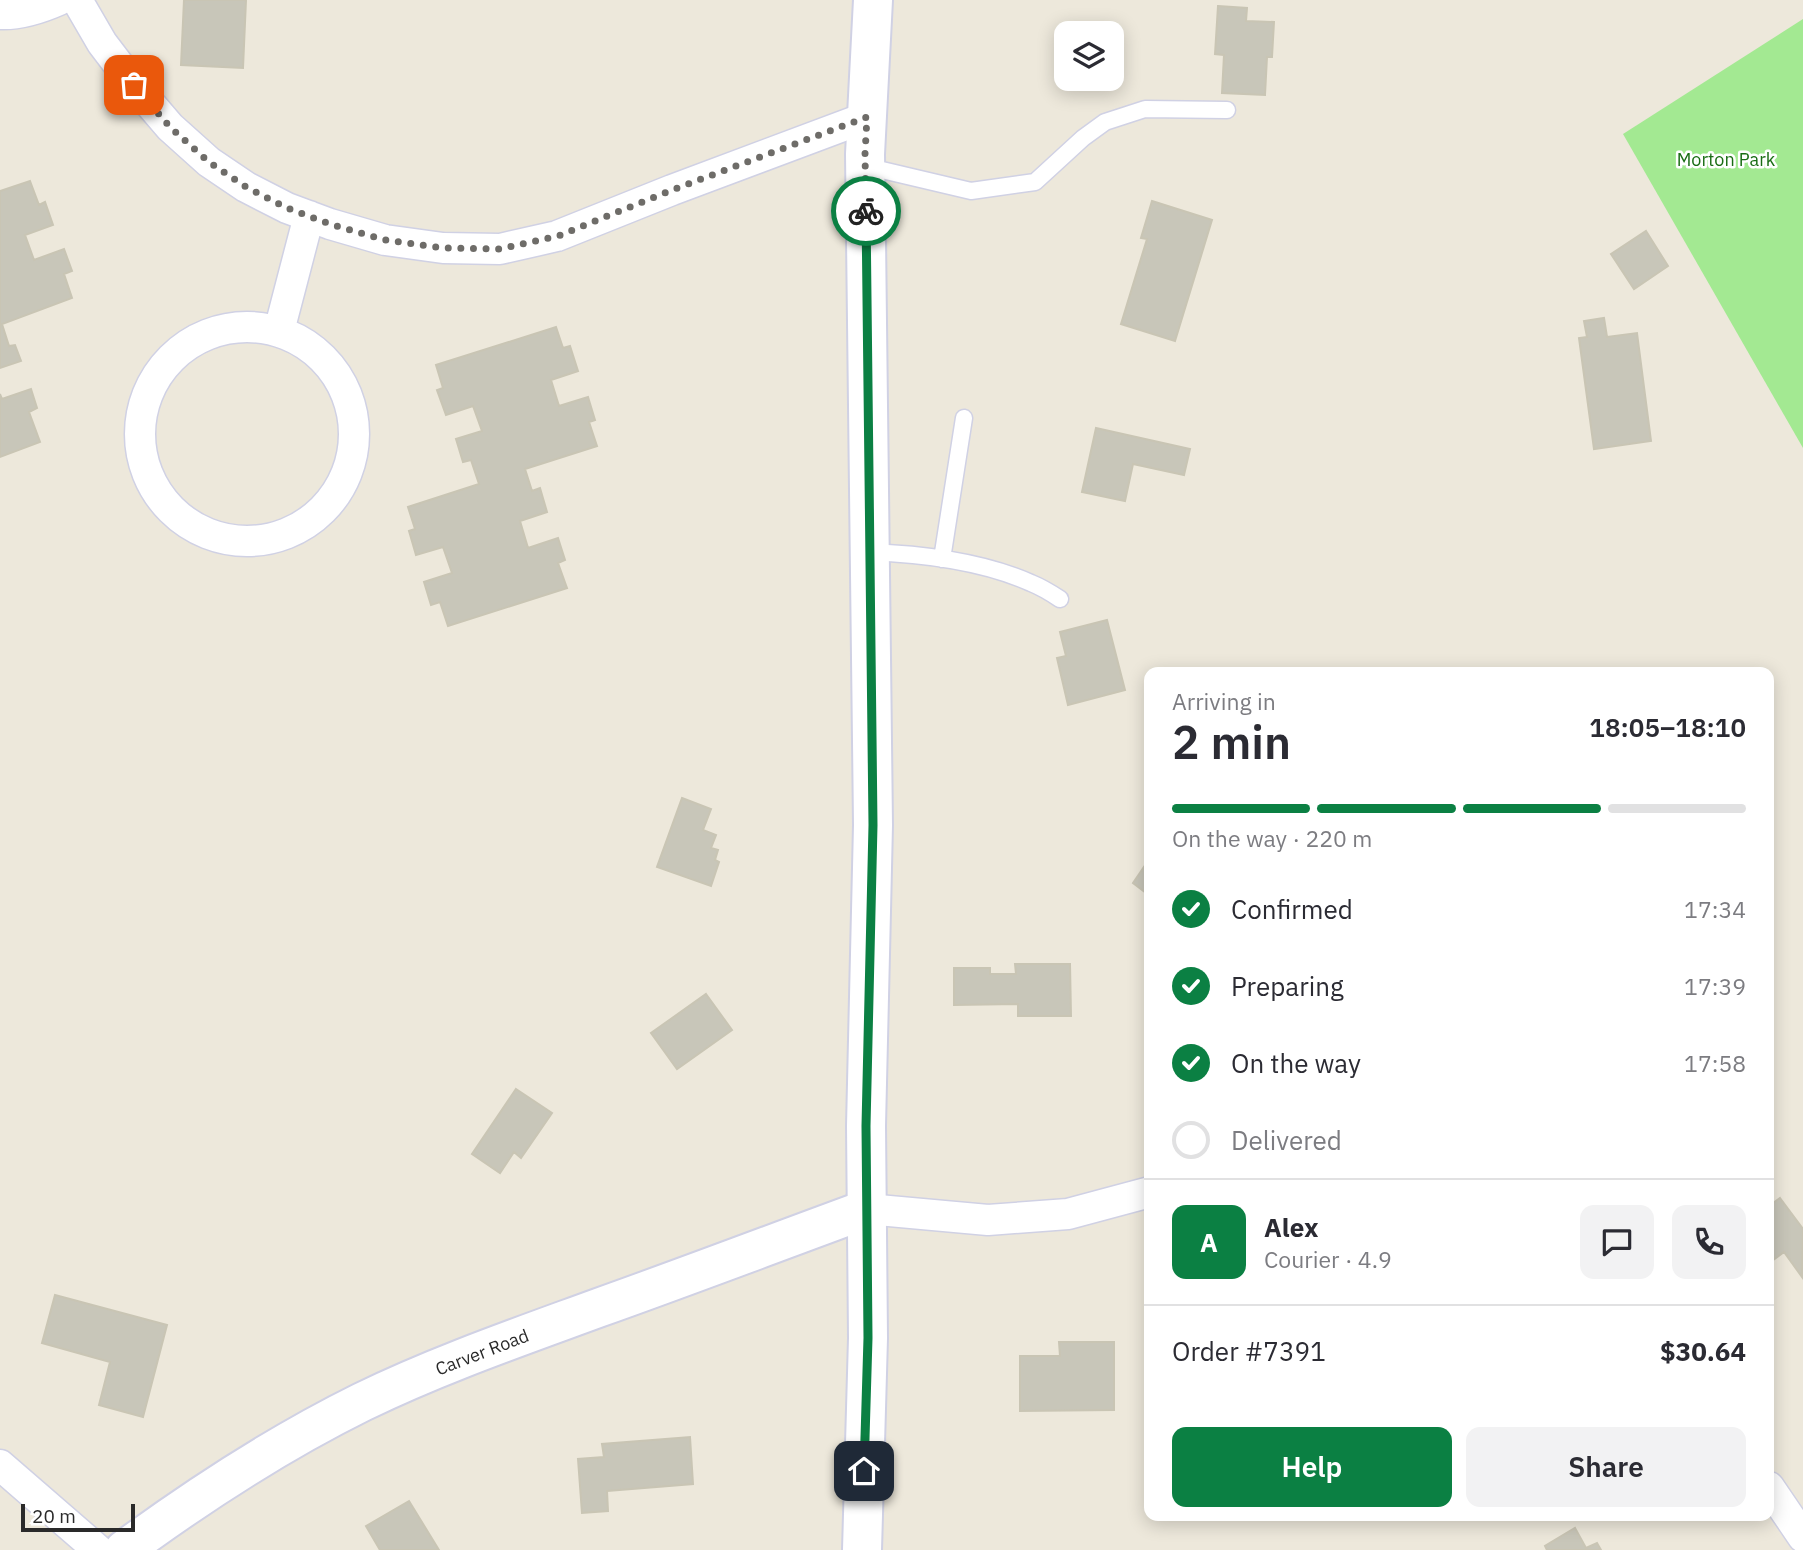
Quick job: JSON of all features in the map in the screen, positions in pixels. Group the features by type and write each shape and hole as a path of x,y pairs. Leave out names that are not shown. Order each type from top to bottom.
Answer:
{"main road":[{"path":"862,1550 868,1338 866,1126 873,825 865,166 873,0"},
{"name":"Carver Road","path":"124,1550 233,1476 362,1402 452,1362 867,1209"}],"street":[{"path":"0,14 41,8 59,0"},
{"path":"77,0 102,43 170,127 209,162 246,187 287,208 385,240 443,248 500,249 558,236 867,117"},
{"path":"279,331 309,216"},
{"path":"236,327 279,331 303,342 324,358 340,379 350,402 355,429 352,455 344,480 330,502 311,520 288,533 262,540 236,541 211,535 187,523 170,509 157,492 141,451 143,408 150,387 162,369 177,353 195,340 215,331 236,327"},
{"path":"867,1209 988,1220 1068,1214 1144,1194"},
{"path":"0,1465 98,1550"},
{"path":"1774,1494 1803,1537"}],"lane":[{"path":"865,166 971,191 1035,181 1105,122 1144,109 1227,110"},
{"path":"942,559 964,418"},
{"path":"869,552 912,554 994,570 1031,583 1060,599"}],"green space":[{"name":"Morton Park","path":"1803,19 1803,448 1623,134"}],"building":[{"path":"184,0 246,0 243,68 181,65"},
{"path":"1218,6 1247,8 1246,21 1274,22 1272,57 1267,57 1265,95 1222,93 1224,55 1215,54"},
{"path":"30,181 39,205 45,202 53,225 25,235 34,260 64,249 72,271 64,274 72,298 2,324 9,346 15,345 21,361 0,368 0,191"},
{"path":"1152,201 1212,220 1175,341 1121,324 1147,239 1141,238"},
{"path":"1646,231 1668,266 1634,289 1611,254"},
{"path":"1604,318 1607,337 1637,333 1651,441 1594,449 1579,338 1587,337 1584,321"},
{"path":"556,327 563,348 570,346 578,371 551,380 559,406 588,397 595,420 589,422 597,446 525,469 532,491 540,488 547,512 520,521 528,548 558,538 565,560 558,563 567,588 448,626 440,602 431,605 424,582 452,573 443,547 416,555 409,531 415,529 408,507 479,484 471,460 463,462 456,439 482,431 473,406 446,415 437,390 443,388 436,365"},
{"path":"31,389 37,408 29,412 40,442 0,457 0,394 2,399"},
{"path":"1096,428 1190,449 1184,475 1133,464 1125,501 1082,492"},
{"path":"1107,620 1125,690 1068,705 1057,658 1066,656 1060,632"},
{"path":"682,798 711,809 703,830 716,835 711,848 718,850 715,860 719,862 711,886 657,867"},
{"path":"1144,867 1144,891 1133,883"},
{"path":"1015,964 1070,964 1071,1016 1018,1016 1018,1004 954,1005 954,968 990,968 990,974 1016,974"},
{"path":"706,994 732,1030 677,1069 651,1033"},
{"path":"516,1089 552,1113 521,1158 514,1152 500,1173 472,1154"},
{"path":"1780,1198 1803,1229 1802,1277 1784,1252 1774,1259 1774,1202"},
{"path":"55,1295 167,1325 143,1417 99,1405 110,1362 42,1343"},
{"path":"1059,1342 1114,1342 1114,1410 1020,1411 1020,1356 1060,1356"},
{"path":"690,1437 693,1484 607,1491 608,1511 582,1513 578,1459 604,1457 602,1444"},
{"path":"409,1501 439,1550 380,1550 366,1526"},
{"path":"1575,1528 1586,1548 1597,1543 1601,1550 1547,1550 1545,1546"}],"way so far":[{"path":"134,85 170,127 209,162 246,187 287,208 385,240 443,248 500,249 558,236 867,117 866,211"}],"route":[{"path":"864,1471 868,1338 866,1126 873,825 866,211"}]}
